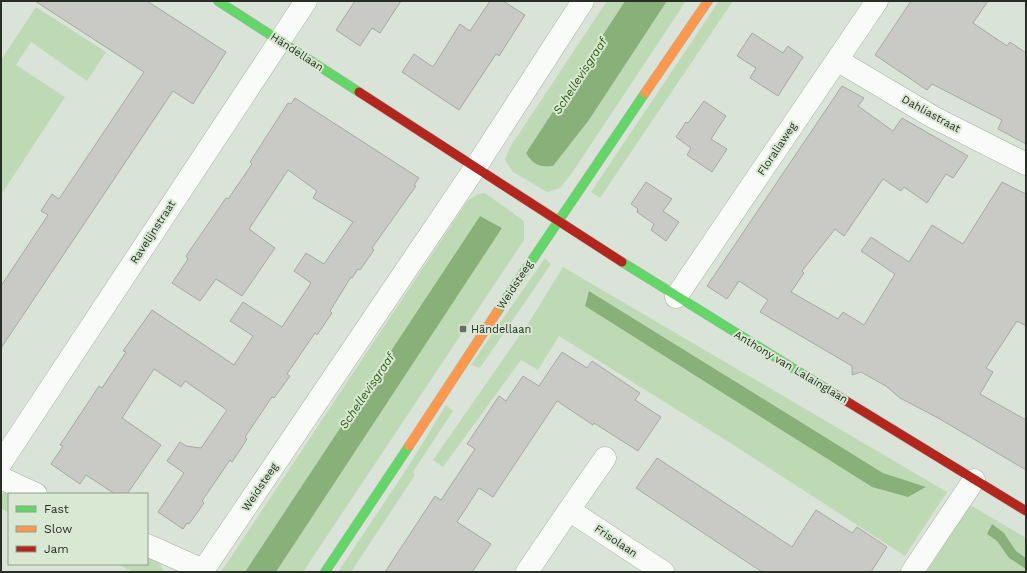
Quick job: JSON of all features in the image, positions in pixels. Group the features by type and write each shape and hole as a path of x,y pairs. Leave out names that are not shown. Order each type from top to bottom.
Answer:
{"street":[{"name":"Händellaan","path":"218,1 557,220"},
{"name":"Ravelijnstraat","path":"1,463 306,1"},
{"name":"Weidsteeg","path":"202,571 475,168 582,1"},
{"name":"Weidsteeg","path":"325,572 557,220 708,1"},
{"name":"Floraliaweg","path":"676,297 877,1"},
{"name":"Dahliastraat","path":"837,60 933,117 1026,164"},
{"name":"Anthony van Lalainglaan","path":"557,220 676,297 1026,511"},
{"path":"527,572 604,458"},
{"path":"1,478 34,493"},
{"path":"912,572 974,480"},
{"name":"Frisolaan","path":"569,510 663,572"},
{"path":"148,545 202,571"}],"shaded area":[{"path":"607,1 625,1 526,153 531,160 540,166 553,166 589,120 667,1 686,1 572,173 560,188 547,192 513,172 505,160 510,147"},
{"path":"719,1 733,1 600,198 591,192"},
{"path":"36,7 106,52 87,81 31,42 16,65 65,97 1,195 1,60"},
{"path":"485,193 524,221 524,240 303,572 276,572 502,228 480,216 245,572 221,572 468,200 478,194"},
{"path":"545,258 551,264 480,368 471,365"},
{"path":"563,267 947,492 905,556 735,446 559,336 538,370 521,360 443,467 433,460 531,319","holes":["589,291 883,473 925,488 908,497 872,487 585,306"]},
{"path":"446,405 453,411 413,472 415,475 351,572 338,572 408,467"},
{"path":"5,491 10,493 8,493 8,512 1,509 1,495"},
{"path":"970,505 1026,538 1026,558 1016,551 1004,533 997,541 1009,558 1026,569 1026,572 926,572"},
{"path":"148,556 159,562 164,572 133,572 120,565 148,565"}],"water":[{"name":"Schellevisgraaf","path":"625,1 667,1 589,120 553,166 540,166 531,160 526,153"},
{"name":"Schellevisgraaf","path":"480,216 502,228 276,572 245,572"},
{"path":"589,291 883,473 926,487 908,497 872,487 585,306"},
{"path":"992,524 1004,533 1016,551 1026,558 1026,569 1009,558 997,541 987,534"}],"building":[{"path":"35,1 147,1 226,52 193,104 173,91 1,348 1,286 48,215 41,211 52,194 59,199 144,72"},
{"path":"355,1 401,1 380,33 372,28 360,46 336,30"},
{"path":"490,1 503,1 525,15 499,56 496,54 459,110 402,72 414,54 433,67 460,24 470,31"},
{"path":"911,1 988,1 973,23 1007,46 1010,42 1026,53 1026,144 998,129 1002,120 932,84 927,90 875,55"},
{"path":"752,33 783,53 788,46 803,57 778,96 750,78 756,68 737,56"},
{"path":"842,86 864,98 858,106 893,131 902,118 968,156 953,178 946,174 927,203 904,187 901,191 883,179 844,236 835,229 802,271 804,273 791,292 838,319 843,312 864,325 895,274 861,251 871,237 909,262 932,225 963,244 1002,182 1026,194 1026,326 1017,321 986,368 993,372 980,394 1026,420 1026,470 940,419 900,398 886,386 861,372 852,375 852,366 760,312 768,300 739,281 727,299 707,286"},
{"path":"295,98 419,178 414,185 416,186 372,248 374,250 360,270 358,269 352,278 351,277 330,311 332,313 317,335 315,333 287,374 290,376 274,398 272,397 245,437 247,439 232,462 230,460 202,501 204,503 189,524 187,523 183,529 158,512 184,473 167,461 180,442 186,446 201,448 227,410 185,381 181,387 154,369 122,418 161,445 128,493 113,493 86,475 80,484 51,464 63,446 60,445 99,386 102,388 126,352 123,351 152,310 234,365 253,336 230,321 243,302 282,327 311,283 294,271 306,253 324,264 353,222 313,198 317,191 288,170 249,229 275,248 242,296 216,279 200,301 172,283 188,259 186,256 226,198 228,199 252,164 250,162 288,103 291,104"},
{"path":"704,101 726,116 711,139 727,149 712,172 687,155 691,148 676,137 686,122 688,123"},
{"path":"646,182 672,199 663,211 679,222 666,241 651,230 654,224 637,212 638,209 631,204"},
{"path":"562,352 587,368 592,361 640,393 635,400 661,417 638,451 594,423 593,425 557,401 493,497 479,488 457,522 491,544 472,572 385,572 435,496 441,500 475,449 467,444 499,396 506,401 523,376 539,386"},
{"path":"657,458 792,547 816,510 852,533 857,527 887,547 871,572 762,572 636,488"}],"traffic: fast":[{"path":"218,1 359,92"},
{"path":"497,312 645,93"},
{"path":"622,262 825,388"},
{"path":"325,572 409,446"}],"traffic: slow":[{"path":"645,93 708,1"},
{"path":"409,446 497,312"}],"traffic: jam":[{"path":"359,92 622,262"},
{"path":"825,388 1026,511"}],"place":[{"name":"Händellaan","path":"463,329"}]}
